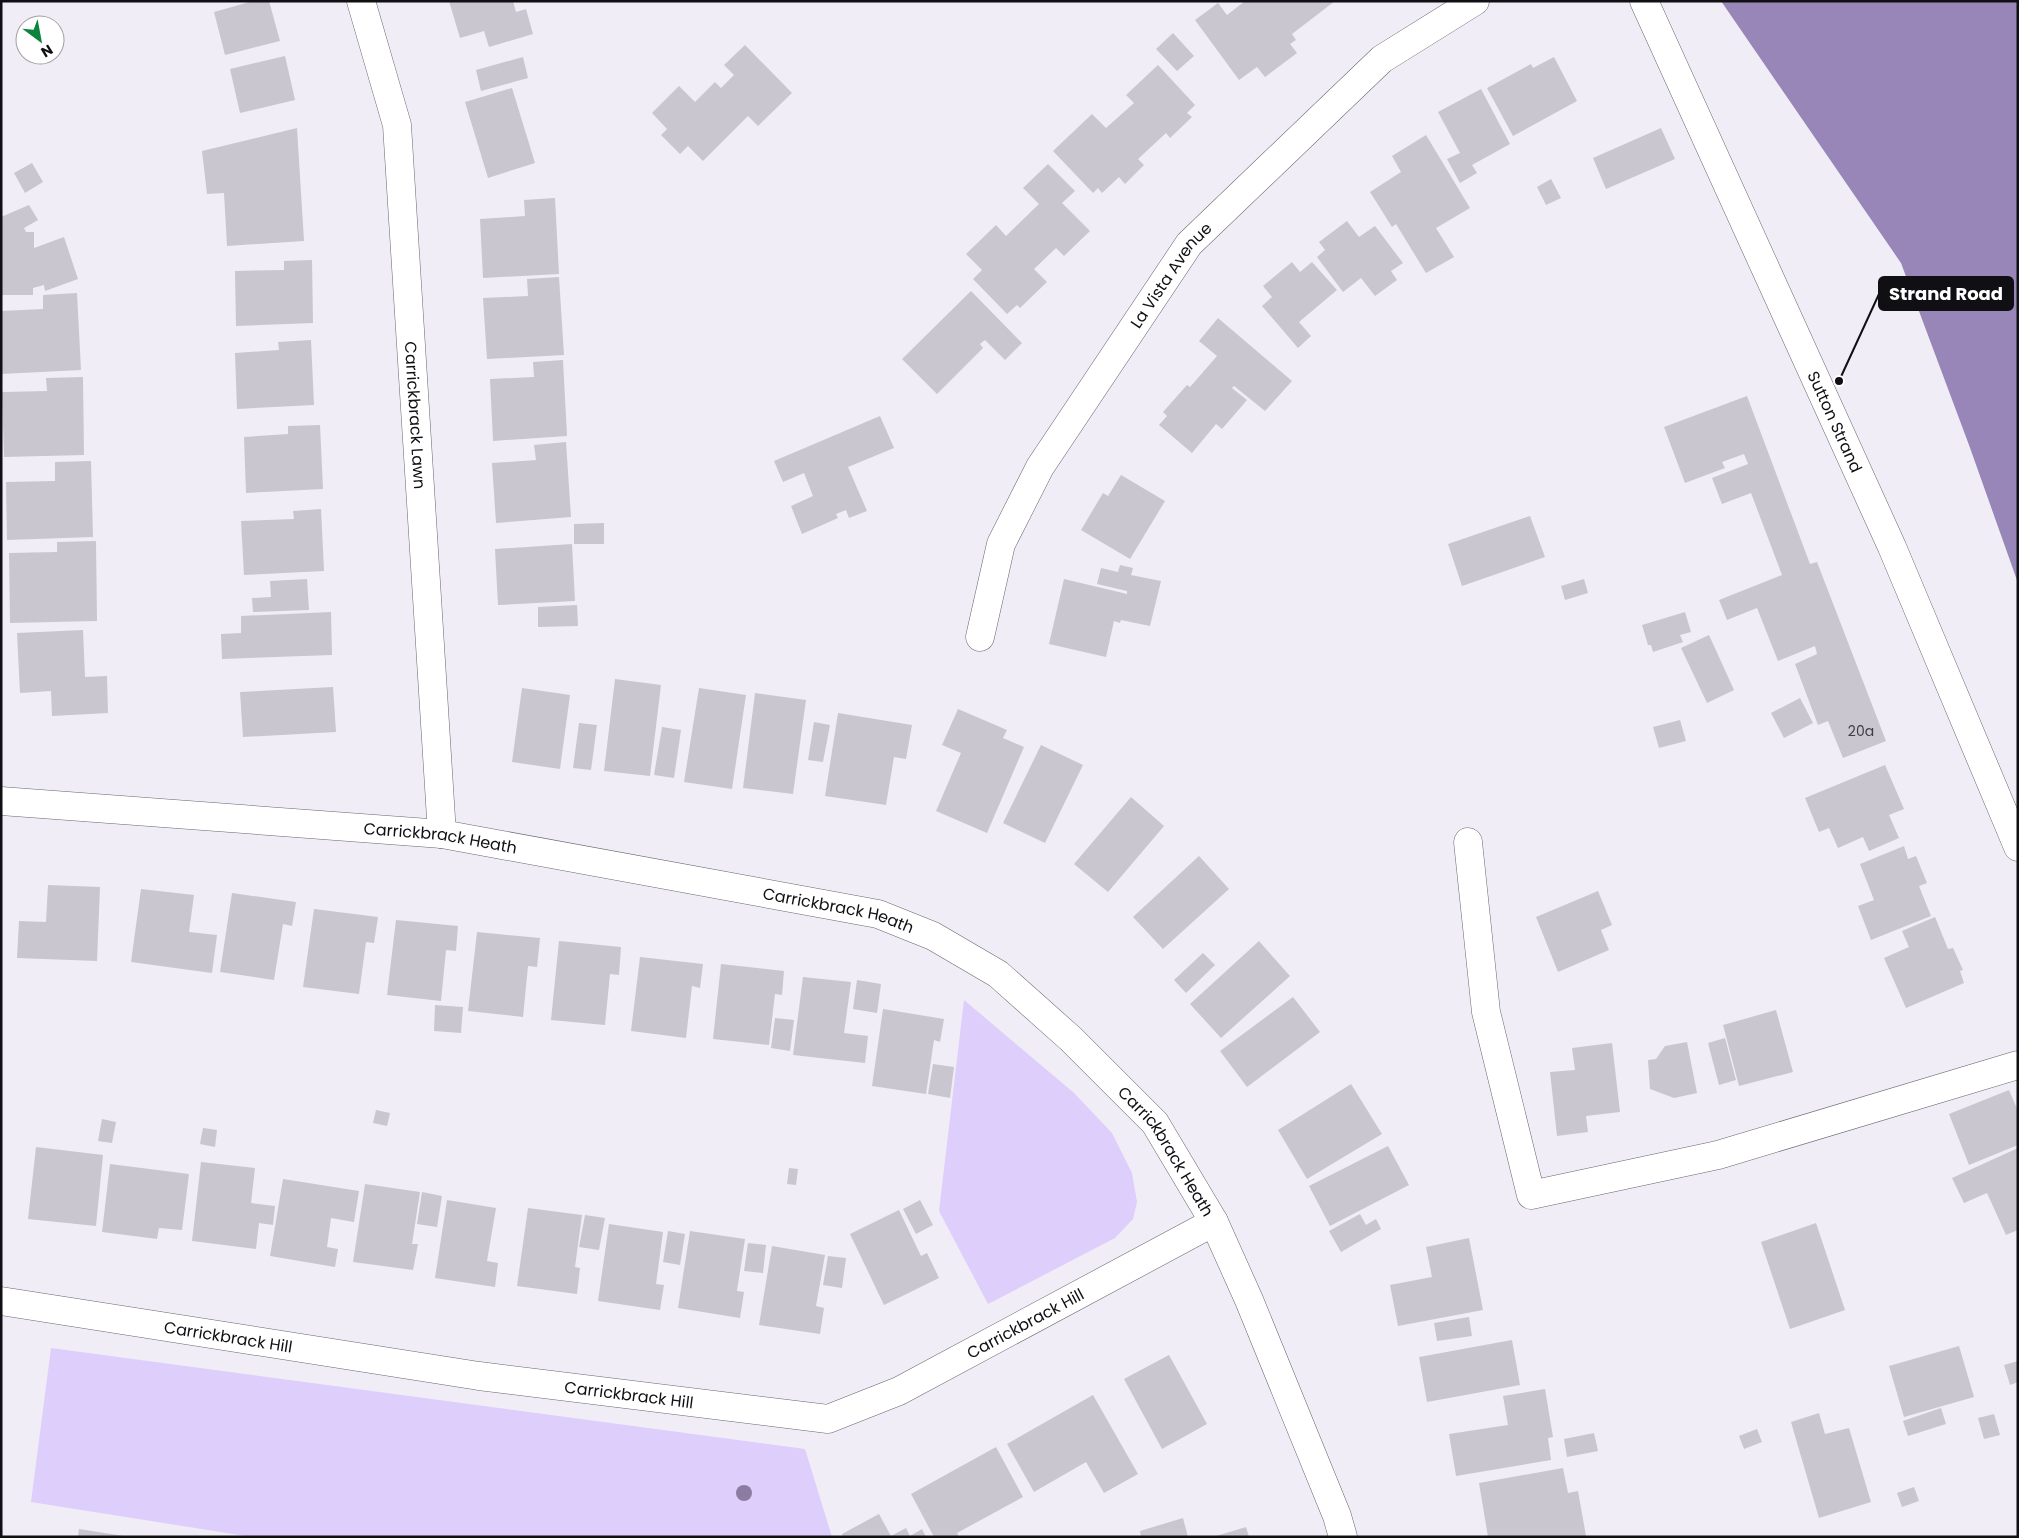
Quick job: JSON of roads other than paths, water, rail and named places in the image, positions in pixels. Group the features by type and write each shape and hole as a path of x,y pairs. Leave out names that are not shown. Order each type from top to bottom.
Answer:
{"street":[{"name":"Carrickbrack Lawn","path":"361,1 397,125 442,834"},
{"name":"La Vista Avenue","path":"980,637 1001,544 1040,467 1189,244 1382,58 1475,1"},
{"name":"Sutton Strand","path":"1644,1 1892,547 2018,847"},
{"name":"Carrickbrack Heath","path":"1,802 442,834 878,914 933,936 998,974 1071,1039 1155,1123 1214,1222 1249,1300 1337,1516 1343,1537"},
{"path":"1468,842 1486,1012 1531,1196 1718,1155 2018,1065"},
{"name":"Carrickbrack Hill","path":"1,1301 479,1376 828,1419 899,1391 1214,1222"}],"place":[{"name":"Strand Road","path":"1839,381"}]}
